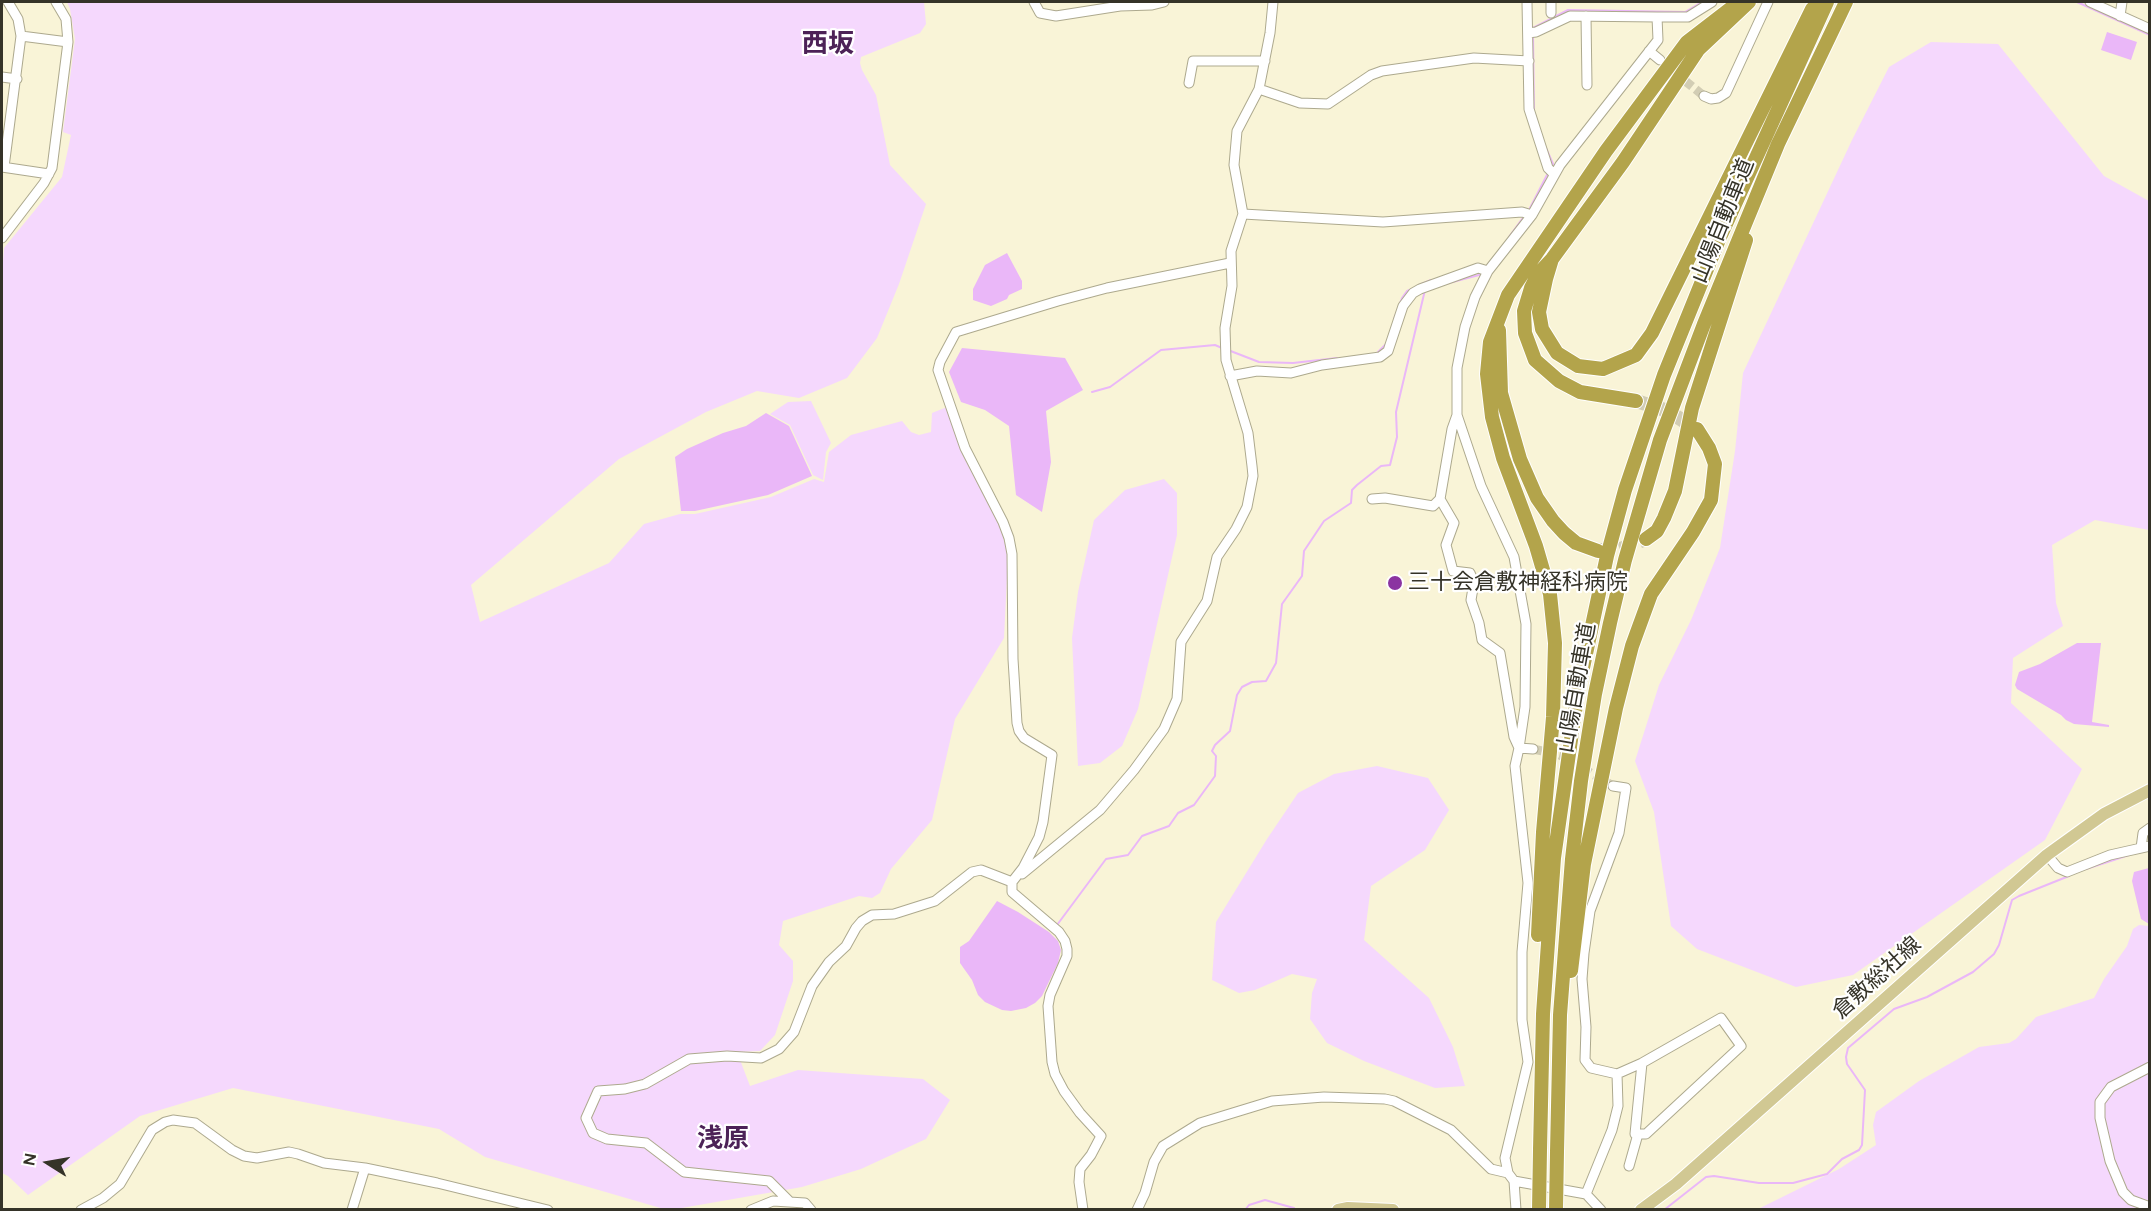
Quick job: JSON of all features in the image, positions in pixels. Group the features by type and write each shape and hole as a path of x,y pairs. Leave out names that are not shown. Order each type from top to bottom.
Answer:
{"highway":[{"path":"1540,1078 1538,958 1543,832 1553,717 1555,643 1550,594 1536,546 1503,458 1492,417 1487,374 1490,342 1508,295 1606,151 1687,42 1739,2"},
{"path":"1636,401 1580,392 1559,381 1535,360 1525,333 1524,311 1538,274 1552,259 1623,162 1698,50 1749,2"},
{"path":"1552,259 1545,279 1539,312 1542,329 1557,353 1578,366 1603,369 1636,355 1652,333 1812,9 1822,2"},
{"name":"山陽自動車道","path":"1539,1209 1540,1078 1547,939 1564,778 1578,691 1607,556 1632,468 1664,375 1729,217 1827,2"},
{"name":"山陽自動車道","path":"1556,1209 1563,962 1572,859 1581,782 1610,623 1660,440 1704,324 1778,144 1846,2"},
{"path":"1646,539 1661,525 1675,491 1692,408 1778,144"},
{"path":"1499,322 1501,393 1520,459 1537,498 1553,522 1576,543 1598,550"},
{"path":"1558,1080 1584,864 1616,708 1632,646 1652,594 1711,501 1715,464 1709,448 1697,429"}],"main road":[{"name":"倉敷総社線","path":"1641,1209 1676,1184 2047,855 2104,814 2150,790"},
{"path":"1338,1209 1392,1209"}],"street":[{"path":"8,2 18,19 21,36 17,79 3,167 49,174"},
{"path":"2,238 52,168 69,42 66,19 56,2"},
{"path":"1034,2 1040,13 1056,16 1118,4 1152,5 1164,2"},
{"path":"1012,882 1100,810 1134,770 1164,729 1173,710 1179,687 1181,642 1207,602 1217,557 1236,530 1247,507 1253,476 1248,433 1230,376 1225,348 1225,328 1232,286 1231,251 1243,214 1234,165 1237,131 1259,89 1270,33 1273,2"},
{"path":"1527,2 1532,32 1529,61 1529,109 1551,171"},
{"path":"1551,2 1551,13"},
{"path":"1532,32 1565,17 1688,17 1712,2"},
{"path":"1704,96 1711,99 1718,98 1725,93 1768,2"},
{"path":"2090,2 2150,29"},
{"path":"2120,16 2122,2"},
{"path":"1586,16 1587,85"},
{"path":"1372,499 1385,498 1433,506 1440,499 1452,429 1457,414 1457,368 1462,337 1485,270 1529,213 1551,171 1658,40 1657,16"},
{"path":"21,36 69,42"},
{"path":"1649,51 1660,60"},
{"path":"1259,89 1300,103 1328,104 1371,75 1382,71 1474,58 1529,61"},
{"path":"1189,83 1193,61 1265,61"},
{"path":"2,77 17,79"},
{"path":"1243,214 1383,222 1529,213"},
{"path":"2,223 12,225"},
{"path":"1083,1209 1079,1182 1080,1169 1101,1136 1080,1113 1055,1074 1047,1006 1067,956 1067,949 1059,932 1012,892 1012,882 1023,868 1043,822 1052,755 1024,738 1019,731 1011,616 1012,554 1009,538 965,448 938,370 956,332 1097,291 1230,263"},
{"path":"1230,376 1262,370 1291,373 1322,365 1380,357 1389,351 1407,299 1420,289 1485,270"},
{"path":"1457,414 1481,486 1514,557 1526,624 1525,708 1515,766 1528,883 1522,952 1522,1020 1528,1062 1504,1158 1508,1173 1514,1181 1516,1209"},
{"path":"1440,499 1454,523 1446,545 1453,571 1470,573 1474,582 1471,600 1479,622 1482,640 1500,653 1514,737 1519,748"},
{"path":"1519,748 1533,749"},
{"path":"1613,786 1626,788 1619,833 1590,911 1581,979 1586,1027 1585,1060 1591,1068 1617,1074 1642,1063 1721,1018 1741,1046 1647,1134 1635,1134 1642,1063"},
{"path":"2047,855 2058,868 2067,872 2094,860 2145,847 2143,832 2150,828"},
{"path":"790,1202 769,1181 684,1172 645,1143 608,1139 593,1133 586,1118 598,1091 625,1089 645,1084 689,1059 727,1056 760,1058 779,1049 794,1032 812,986 829,962 846,946 862,921 872,915 894,914 935,901 972,872 981,870 1012,882"},
{"path":"2150,1067 2111,1087 2100,1102 2100,1118 2110,1161 2123,1192 2132,1200 2150,1207"},
{"path":"1586,1194 1612,1130 1618,1106 1617,1074"},
{"path":"1137,1209 1145,1193 1154,1162 1163,1146 1200,1124 1272,1101 1324,1096 1394,1101 1450,1130 1491,1169 1508,1173"},
{"path":"81,1209 103,1198 120,1184 152,1130 173,1120 195,1123 244,1156 257,1158 289,1152 324,1163 365,1168 548,1209"},
{"path":"1629,1166 1638,1134"},
{"path":"352,1209 365,1168"},
{"path":"1514,1181 1586,1194 1601,1209"},
{"path":"751,1209 772,1201 805,1203 811,1209"}],"shaded area":[{"path":"67,2 924,2 926,24 920,33 861,57 862,70 876,95 890,165 926,204 899,284 877,338 847,378 799,398 757,391 706,412 619,459 471,585 480,622 609,563 644,524 680,514 695,514 771,497 814,479 824,482 829,452 851,435 902,421 911,432 919,435 931,432 932,413 947,407 1000,524 1008,557 1004,638 955,719 932,820 891,869 880,893 872,898 859,896 783,921 779,945 793,961 793,981 775,1035 760,1051 737,1052 750,1086 798,1070 923,1079 950,1100 926,1139 861,1169 802,1187 676,1209 664,1209 485,1157 439,1129 233,1088 140,1116 28,1195 2,1173 2,276 4,248 62,177 71,135 63,132 75,39"},
{"path":"2107,32 2137,42 2131,60 2101,50"},
{"path":"1931,42 1998,44 2104,176 2149,201 2149,530 2095,520 2052,545 2056,603 2063,626 2013,658 2011,703 2082,769 2045,840 1853,975 1796,987 1697,949 1671,926 1654,812 1635,761 1659,685 1691,620 1720,548 1735,451 1743,373 1852,140 1889,67"},
{"path":"1007,253 1022,281 1022,289 991,306 973,300 973,289 985,265"},
{"path":"962,348 1065,358 1083,390 1046,411 1051,462 1042,512 1016,495 1009,426 985,410 961,402 949,372"},
{"path":"811,401 831,443 826,452 823,480 813,475 790,425 770,414 788,402"},
{"path":"766,413 789,426 812,476 768,495 695,511 681,511 675,457 723,433 746,426"},
{"path":"1164,479 1177,493 1177,535 1138,709 1122,746 1100,763 1078,766 1072,638 1078,592 1094,520 1125,490"},
{"path":"2077,643 2101,643 2092,722 2109,725 2109,727 2074,724 2017,689 2015,685 2019,672 2040,664"},
{"path":"1377,766 1428,778 1449,810 1425,850 1371,886 1364,940 1429,998 1453,1047 1465,1086 1435,1088 1364,1061 1327,1043 1310,1019 1312,993 1317,979 1292,974 1255,990 1239,993 1212,980 1216,922 1298,793 1334,774"},
{"path":"2150,868 2149,924 2141,919 2132,881 2134,872"},
{"path":"997,901 1049,932 1058,941 1061,950 1058,963 1042,996 1026,1008 1011,1011 1002,1010 985,1002 978,995 972,980 960,963 960,947 969,941"},
{"path":"2139,925 2149,926 2149,1209 1756,1210 1839,1169 1876,1145 1873,1125 1876,1112 1919,1081 1979,1047 2009,1043 2016,1039 2036,1017 2094,998 2127,946 2133,929"}],"waterway":[{"path":"1533,30 1568,10 1685,12 1702,2"},
{"path":"2077,2 2150,35"},
{"path":"1533,36 1534,111"},
{"path":"1546,148 1553,164 1551,168"},
{"path":"1529,210 1548,173"},
{"path":"1509,237 1525,215"},
{"path":"1445,284 1479,275 1482,272"},
{"path":"1419,285 1431,280"},
{"path":"1394,319 1402,298 1407,291 1412,289"},
{"path":"1057,925 1106,859 1128,855 1142,836 1169,826 1178,813 1194,805 1215,776 1216,756 1212,751 1230,731 1237,695 1242,687 1252,682 1266,681 1276,663 1282,604 1302,576 1304,551 1324,521 1351,503 1352,490 1381,466 1390,465 1397,437 1396,412 1425,290"},
{"path":"1377,353 1386,344"},
{"path":"1092,392 1110,387 1161,350 1215,345 1222,348"},
{"path":"1228,350 1259,362 1293,363 1337,358"},
{"path":"2086,869 2129,855"},
{"path":"1664,1210 1706,1177 1714,1176 1759,1183 1793,1183 1827,1174 1842,1159 1859,1150 1862,1145 1865,1090 1847,1064 1848,1048 1894,1009 1927,997 1973,972 1994,954 1999,945 2012,900 2069,876"},
{"path":"1245,1210 1249,1205 1265,1200 1294,1208"}],"tunnel":[{"path":"1664,64 1704,96"},
{"path":"1636,401 1668,411 1696,429"},
{"path":"1599,550 1618,550 1646,539"},
{"path":"1533,749 1560,755 1613,786"}],"place":[{"name":"三十会倉敷神経科病院","path":"1395,583"}],"district":[{"name":"西坂","path":"828,44"},
{"name":"浅原","path":"723,1139"}]}
